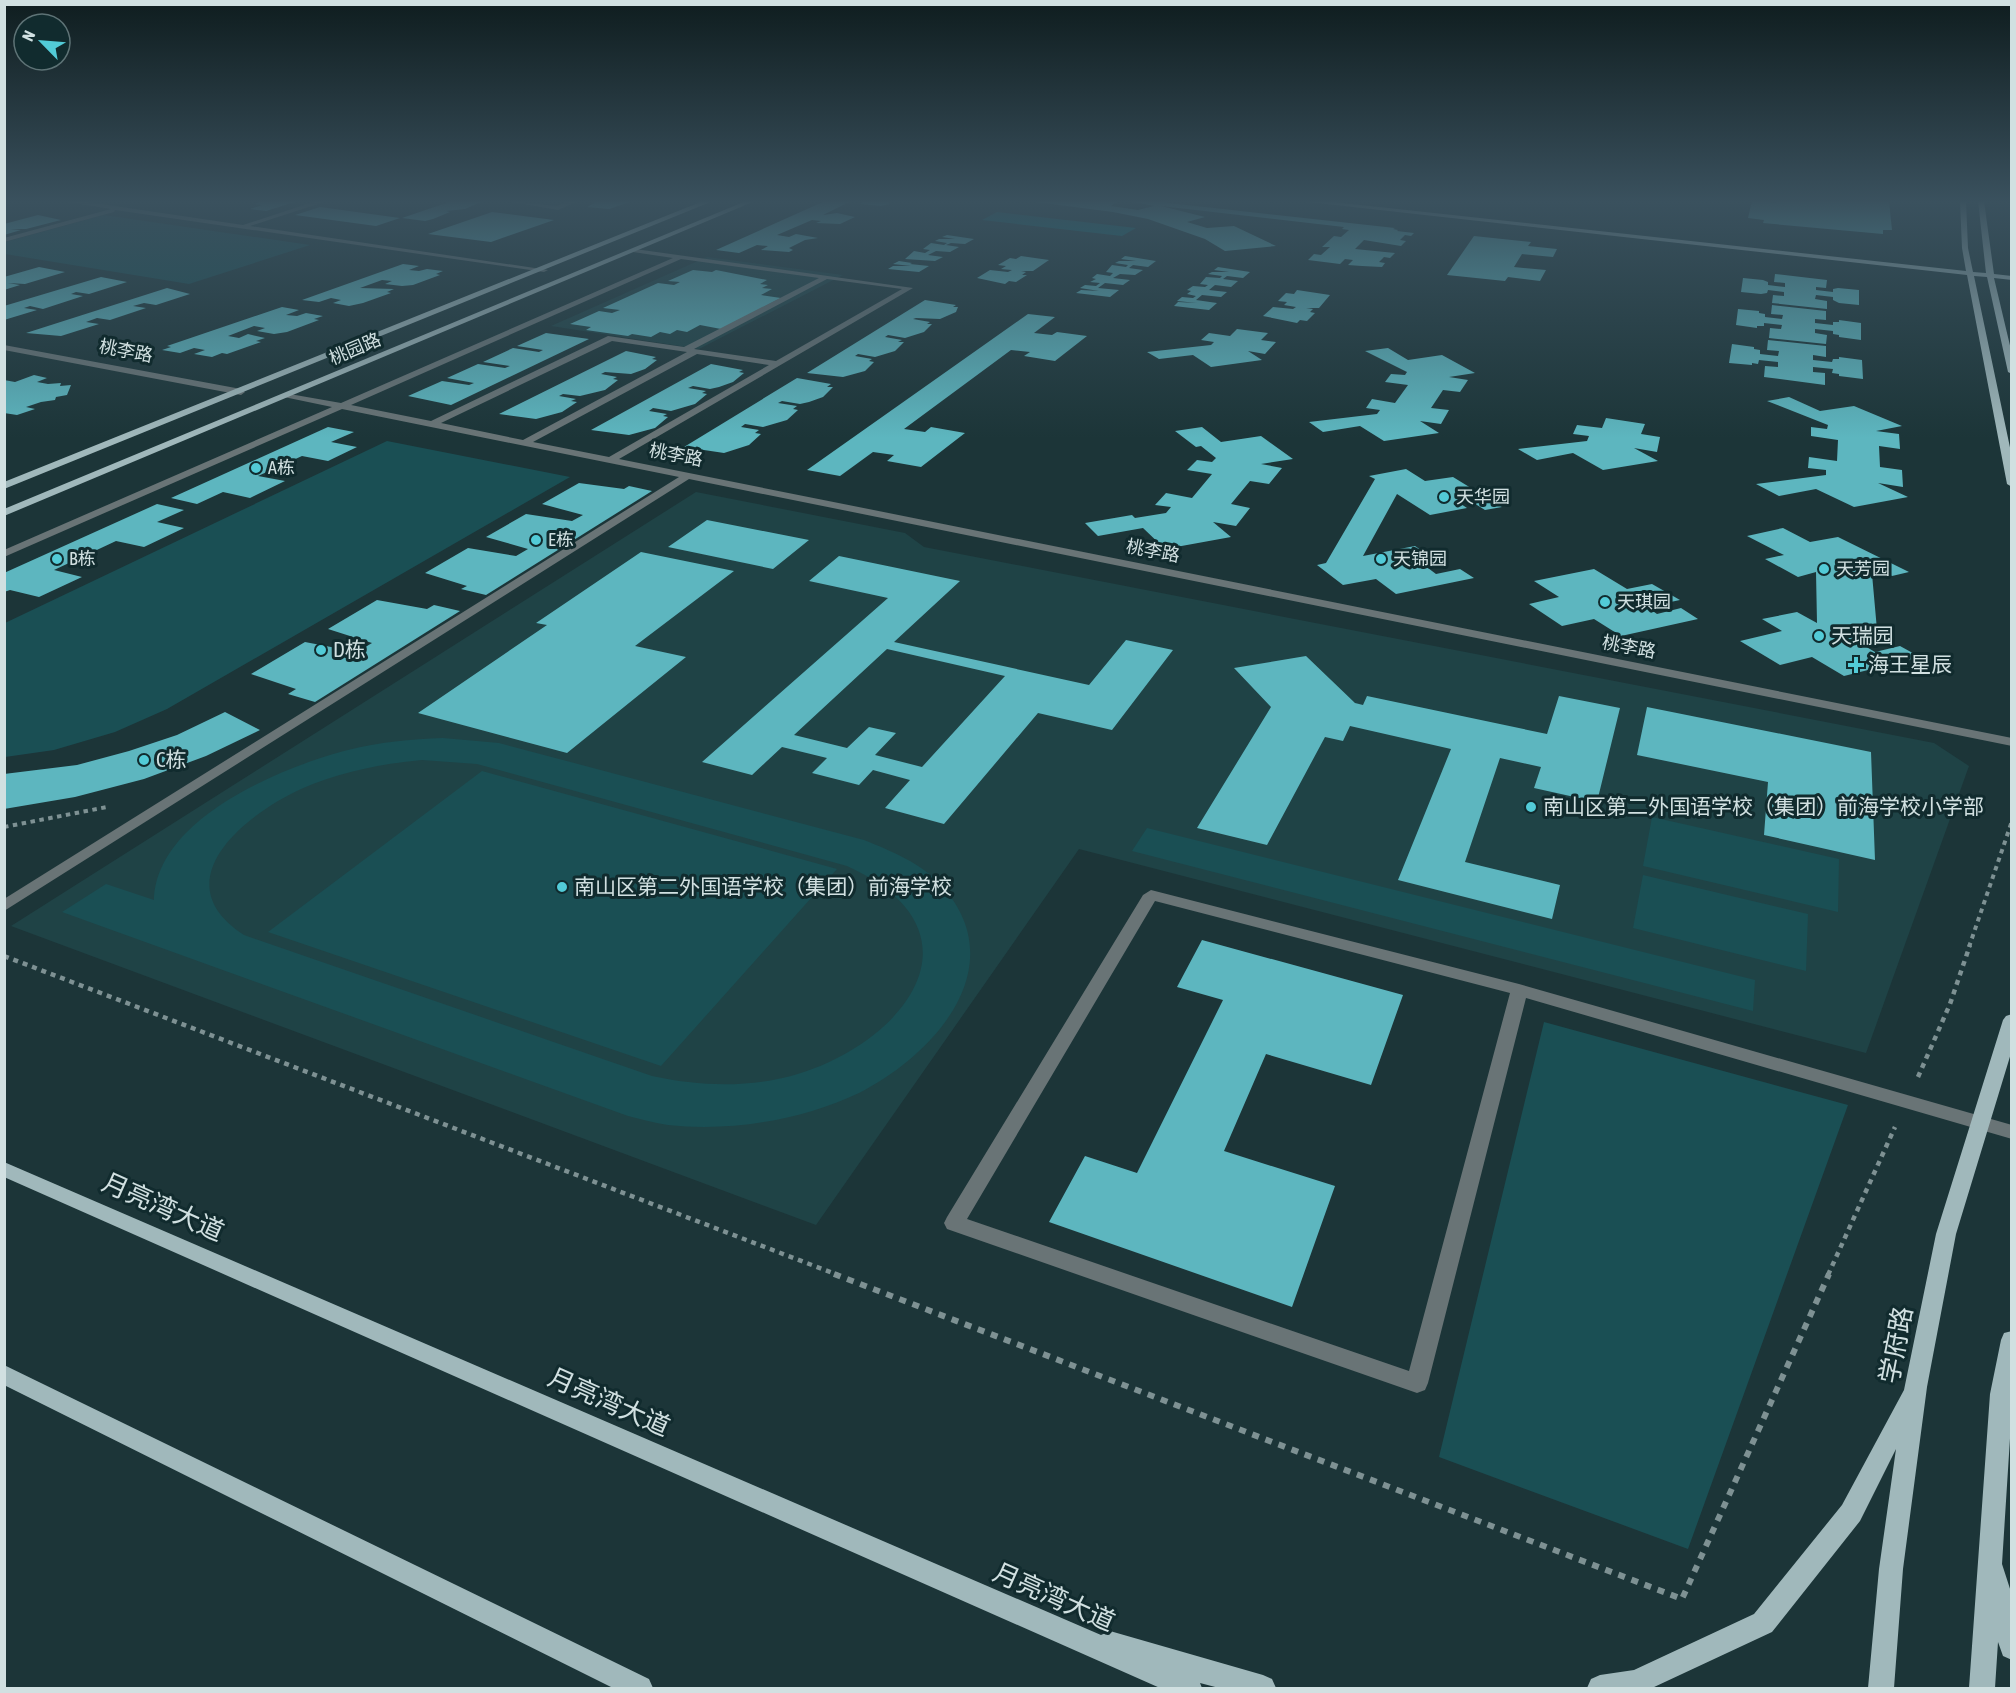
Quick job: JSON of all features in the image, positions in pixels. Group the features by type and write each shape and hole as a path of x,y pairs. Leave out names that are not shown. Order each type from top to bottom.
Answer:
{"main road":[{"name":"桃园路","path":"4,486 519,280"},
{"name":"桃园路","path":"4,513 565,280"},
{"path":"1972,280 2012,484"},
{"path":"1991,280 2012,372"},
{"name":"学府路","path":"1881,1689 1891,1569 1916,1387 1946,1234 2012,1020"},
{"name":"月亮湾大道","path":"4,1169 1059,1629 1190,1689"},
{"path":"1982,1689 2001,1394 2012,1340"},
{"path":"4,1374 640,1689"},
{"path":"1600,1689 1635,1683 1762,1623 1851,1513 1916,1387"},
{"path":"1989,1555 2012,1647"},
{"path":"1059,1629 1263,1689"}],"street":[{"path":"4,554 629,280"},
{"path":"685,350 820,280"},
{"path":"610,460 909,288 849,280"},
{"path":"432,424 611,338 777,364"},
{"name":"桃李路","path":"4,346 241,392"},
{"path":"524,443 696,351"},
{"name":"桃李路","path":"287,395 2012,742"},
{"path":"4,906 687,476"},
{"path":"1519,990 1417,1383 954,1223 1151,896 1519,990 2012,1132"}],"path":[{"path":"4,956 1682,1599 1950,1004 2012,821"}],"shaded area":[{"path":"165,280 201,280 189,284"},
{"path":"655,280 833,280 699,349 551,326"},
{"path":"387,441 570,477 167,709 115,732 54,750 5,757 5,623"},
{"name":"南山区第二外国语学校（集团）前海学校","path":"696,492 905,533 924,547 1934,743 1969,766 1866,1053 1079,849 816,1225 11,926"},
{"path":"443,738 499,743 864,840 905,858 924,870 941,885 962,916 970,946 967,976 956,1005 937,1032 914,1056 859,1093 814,1110 766,1122 716,1127 668,1125 628,1116 62,912 106,884 154,900 160,871 176,844 199,821 258,783 290,769 348,750 383,743","holes":["422,760 477,764 847,866 891,893 915,922 923,953 916,984 897,1013 868,1039 832,1061 774,1080 739,1084 704,1084 652,1076 244,935 221,915 210,893 211,872 220,852 236,833 257,815 279,801 316,783 376,766"]},
{"path":"482,771 837,869 661,1066 268,932"},
{"path":"1652,817 1839,859 1838,912 1643,866"},
{"path":"1147,828 1755,980 1753,1011 1132,851"},
{"path":"1643,875 1808,914 1806,971 1633,928"},
{"path":"1544,1022 1848,1105 1688,1549 1439,1457"}],"building":[{"path":"4,280 38,280 25,284 8,283 20,285 4,290"},
{"path":"91,280 127,282 89,294 76,292 71,294 83,296 43,309 30,306 24,308 37,310 4,320 4,306"},
{"path":"358,280 382,280 360,288 394,289 387,292 391,293 349,306 333,303 341,300 331,298 319,302 302,300"},
{"path":"382,280 426,280 413,285 385,284 392,281"},
{"path":"767,280 760,284 768,285 762,288 772,289 761,295 781,298 721,329 700,325 687,332 677,330 670,334 660,332 651,337 586,330 591,327 570,324 599,311 612,313 620,310 603,308 658,283 674,285 680,282 668,281"},
{"path":"986,280 1019,280 1005,284"},
{"path":"1130,280 1123,285 1105,283 1098,288 1119,290 1110,297 1076,293 1081,290 1099,291 1080,288 1085,285 1096,286 1100,283 1090,282"},
{"path":"1203,280 1238,281 1231,287 1215,285 1209,290 1227,292 1221,297 1202,295 1196,300 1217,303 1209,310 1174,306 1178,302 1197,303 1177,301 1182,297 1196,296 1187,294 1191,291 1187,290 1193,286 1208,285 1200,284"},
{"path":"1743,280 1763,280 1768,282 1768,285 1785,287 1785,283 1774,282 1774,280 1827,280 1826,288 1816,287 1816,290 1833,292 1833,289 1838,288 1859,290 1859,305 1839,303 1833,300 1833,297 1816,295 1815,299 1827,301 1827,309 1772,303 1773,295 1784,296 1784,292 1768,290 1767,293 1761,294 1741,292"},
{"path":"167,288 190,294 156,305 144,303 133,306 146,308 110,320 97,318 86,322 99,324 61,336 26,333"},
{"path":"1297,290 1330,295 1319,308 1306,308 1313,309 1310,312 1315,313 1307,321 1300,320 1297,323 1263,316 1273,307 1293,309 1296,307 1284,305 1287,302 1278,301 1286,293 1294,294"},
{"path":"925,300 958,307 956,312 940,319 913,319 932,324 924,332 905,338 888,335 885,337 904,342 895,351 875,357 858,354 855,356 872,359 869,361 874,362 865,371 843,377 807,373"},
{"path":"1772,305 1826,311 1826,320 1815,319 1815,323 1833,325 1833,322 1839,322 1839,320 1861,323 1861,340 1839,337 1833,334 1833,331 1815,329 1815,333 1827,335 1826,344 1769,338 1770,328 1781,329 1782,325 1764,323 1764,326 1757,326 1757,328 1736,325 1738,309 1759,311 1765,314 1765,317 1782,319 1783,315 1771,314"},
{"path":"282,307 299,310 286,315 297,316 306,313 323,316 314,319 319,320 287,332 274,334 257,331 265,328 254,326 228,336 239,338 248,334 265,338 256,341 261,342 227,354 222,353 212,357 194,354 205,350 194,348 180,353 162,350 171,347 167,346"},
{"path":"1028,314 1055,317 1034,333 1052,335 1057,332 1087,336 1055,361 1024,356 1030,352 1011,350 904,429 925,432 931,427 965,433 921,467 887,461 894,455 873,452 840,476 807,470"},
{"path":"1237,329 1268,333 1261,340 1276,342 1265,354 1248,351 1262,360 1211,367 1193,355 1159,359 1147,352 1211,345 1214,342 1201,340 1209,333 1230,336"},
{"path":"546,333 589,339 451,405 408,396 442,381 469,385 474,383 447,378 478,364 505,368 510,366 483,362 513,348 539,352 543,350 517,346"},
{"path":"1768,340 1826,346 1826,357 1813,355 1813,360 1832,362 1833,359 1839,359 1839,357 1862,360 1863,379 1839,376 1839,374 1832,373 1833,369 1813,367 1813,372 1825,373 1825,385 1764,377 1765,366 1778,367 1778,362 1759,360 1758,364 1752,363 1752,365 1729,363 1732,344 1754,347 1760,350 1760,354 1778,356 1779,351 1767,350"},
{"path":"1388,348 1408,360 1442,355 1475,373 1449,377 1468,380 1460,392 1443,390 1431,408 1449,410 1441,424 1420,421 1439,433 1384,441 1360,426 1323,432 1309,422 1377,414 1380,410 1366,408 1372,399 1395,403 1408,385 1385,382 1391,374 1405,375 1407,372 1365,351"},
{"path":"626,351 656,357 652,359 657,360 645,369 631,374 605,372 601,374 617,377 613,379 618,380 605,390 580,396 563,394 559,396 576,399 571,401 577,402 562,412 536,419 499,414"},
{"path":"711,364 743,370 739,372 744,373 733,382 719,387 710,389 693,386 688,388 706,391 702,393 707,394 695,404 671,411 653,408 649,411 667,414 663,416 668,417 655,428 629,435 591,430"},
{"path":"34,375 47,378 37,382 61,383 60,386 71,385 67,395 26,407 35,409 17,415 4,413 4,380 15,382"},
{"path":"797,378 831,384 827,387 833,387 823,397 809,402 800,404 782,401 778,403 797,406 793,409 798,410 787,420 763,427 745,424 741,427 759,430 755,433 761,434 749,445 724,453 684,447"},
{"path":"1789,397 1820,411 1854,406 1902,426 1876,431 1899,434 1900,449 1879,446 1880,467 1902,470 1903,487 1878,483 1908,497 1854,507 1816,489 1779,496 1756,484 1826,475 1826,470 1808,468 1809,457 1837,461 1838,440 1811,436 1811,427 1827,429 1828,425 1767,401"},
{"path":"1606,418 1645,424 1641,434 1660,437 1657,452 1634,448 1658,461 1603,470 1573,453 1537,460 1518,449 1587,441 1589,436 1573,434 1577,425 1602,428"},
{"name":"A栋","path":"328,427 354,432 331,442 357,447 328,461 302,456 258,476 285,481 250,498 223,492 197,504 171,498"},
{"path":"1202,427 1221,442 1261,436 1293,459 1261,464 1282,468 1269,484 1250,481 1231,504 1250,508 1236,526 1213,522 1231,537 1165,549 1143,528 1098,536 1085,523 1132,515 1135,518 1166,513 1171,507 1155,505 1166,493 1192,498 1212,474 1187,470 1197,460 1212,462 1216,458 1201,446 1196,447 1175,431"},
{"path":"1406,469 1425,481 1453,477 1502,507 1485,510 1469,500 1458,502 1467,508 1430,515 1397,494 1363,556 1415,546 1443,565 1428,568 1436,574 1460,569 1474,578 1396,594 1376,579 1343,585 1317,565 1326,563 1375,479 1369,476"},
{"name":"E栋","path":"579,483 624,489 629,486 652,491 486,595 461,589 467,586 425,573 468,548 516,556 528,549 486,537 526,514 572,521 583,515 542,504"},
{"name":"B栋","path":"157,504 184,510 157,522 184,528 144,547 116,541 54,570 82,577 39,597 10,590 4,592 4,573"},
{"path":"707,520 809,540 773,569 668,547"},
{"path":"1783,528 1810,542 1838,537 1909,572 1892,576 1869,564 1857,567 1872,574 1878,641 1863,645 1875,652 1900,646 1920,657 1844,676 1812,657 1780,665 1740,641 1782,631 1762,619 1797,612 1817,623 1816,572 1798,577 1765,559 1784,555 1747,536"},
{"path":"641,552 734,571 635,646 686,657 567,753 418,713 547,625 536,623"},
{"path":"839,556 960,581 894,642 1089,685 1126,640 1173,650 1112,730 1038,713 944,824 885,808 910,780 873,770 859,785 812,773 827,758 782,747 752,775 702,762 888,598 809,581","holes":["887,649 1005,676 922,767 875,755 896,733 869,727 847,748 794,735"]},
{"name":"天琪园","path":"1594,569 1627,589 1652,584 1680,600 1647,607 1657,614 1681,608 1698,619 1621,636 1594,619 1562,626 1529,604 1559,597 1534,581"},
{"name":"D栋","path":"377,600 427,609 434,605 460,611 315,702 288,694 296,689 251,674 305,642 357,652 372,643 328,629"},
{"path":"1306,656 1355,703 1363,705 1367,696 1547,734 1559,696 1620,708 1597,802 1534,788 1541,767 1500,758 1465,862 1560,885 1552,919 1398,880 1451,749 1350,726 1343,741 1325,737 1267,845 1197,828 1271,707 1234,668"},
{"path":"1647,707 1871,752 1875,860 1764,835 1768,782 1637,755"},
{"name":"C栋","path":"225,712 260,730 206,756 144,779 75,797 4,809 4,774 77,765 129,751 177,735"},
{"path":"1202,940 1403,995 1371,1085 1266,1054 1224,1151 1335,1186 1292,1307 1049,1222 1085,1156 1137,1173 1223,1000 1177,987"}],"place":[{"name":"A栋","path":"256,468"},
{"name":"天华园","path":"1444,497"},
{"name":"E栋","path":"536,540"},
{"name":"B栋","path":"57,559"},
{"name":"天锦园","path":"1381,559"},
{"name":"天芳园","path":"1824,569"},
{"name":"天琪园","path":"1605,602"},
{"name":"天瑞园","path":"1819,636"},
{"name":"D栋","path":"321,650"},
{"name":"海王星辰","path":"1856,665"},
{"name":"C栋","path":"144,760"},
{"name":"南山区第二外国语学校（集团）前海学校小学部","path":"1531,807"},
{"name":"南山区第二外国语学校（集团）前海学校","path":"562,887"}]}
